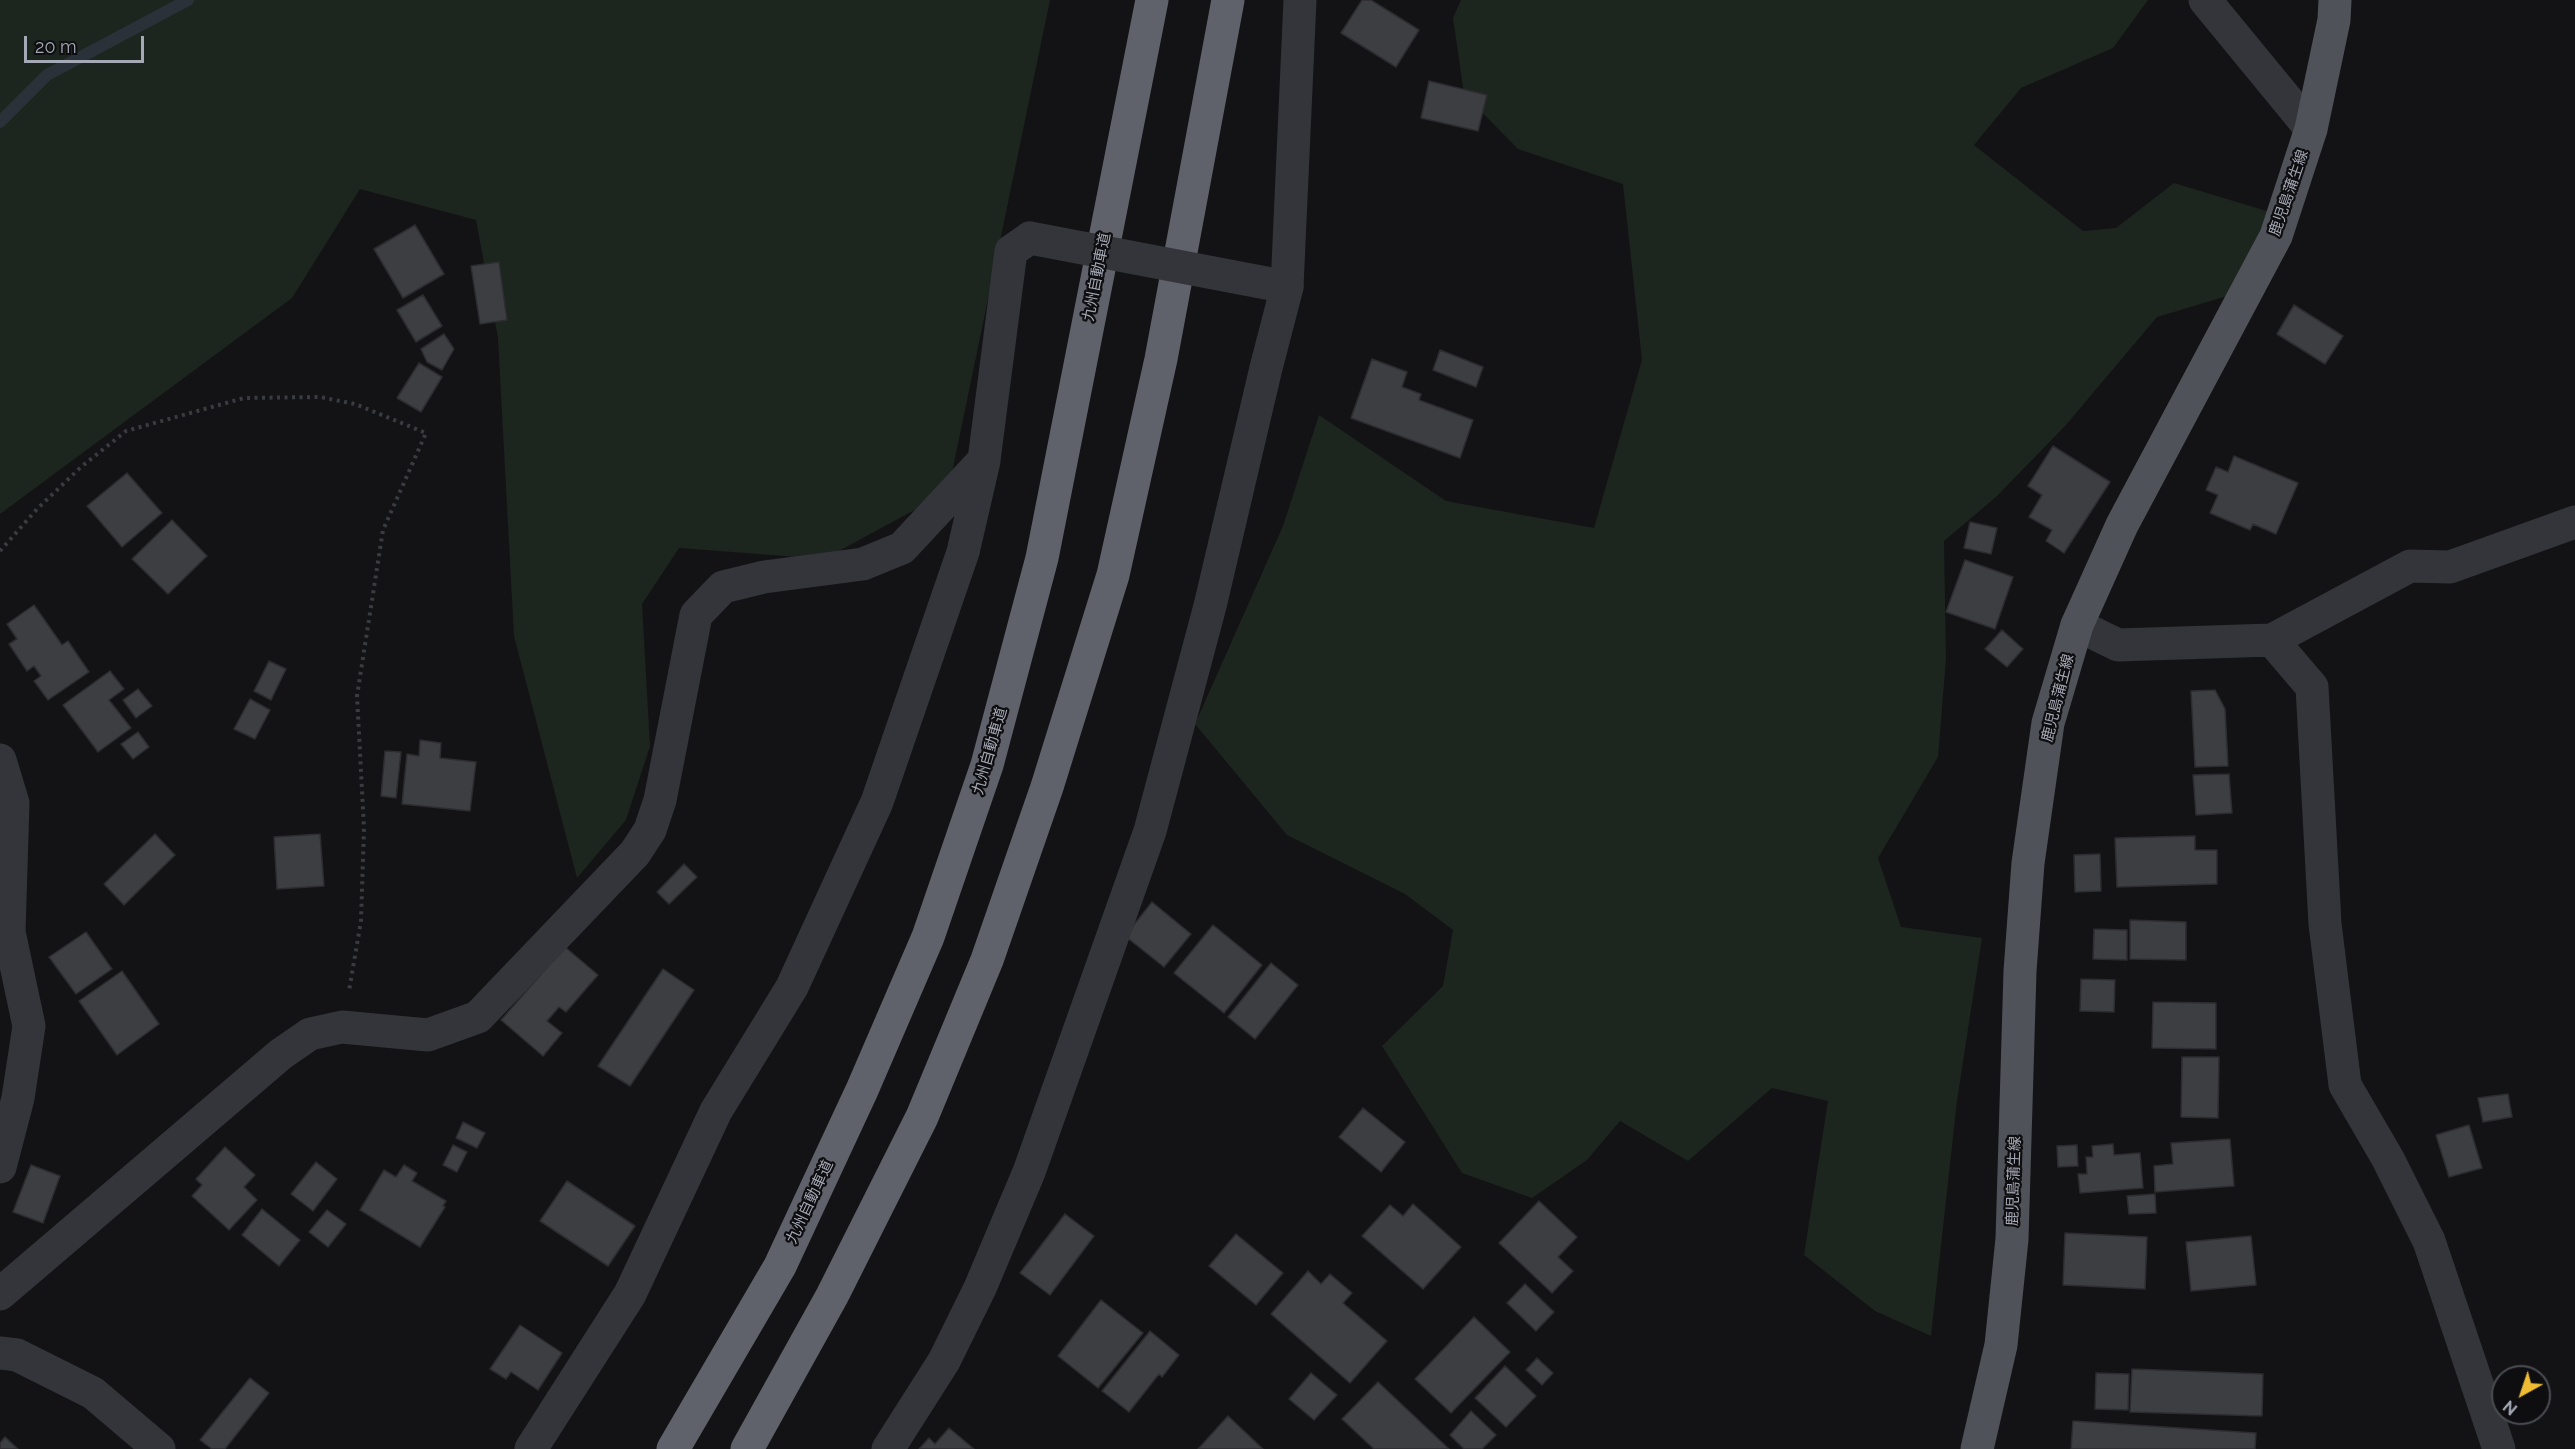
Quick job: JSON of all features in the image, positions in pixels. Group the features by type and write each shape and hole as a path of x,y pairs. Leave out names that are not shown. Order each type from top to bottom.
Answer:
{"highway":[{"name":"九州自動車道","path":"673,1449 780,1266 862,1090 928,937 987,765 1042,558 1152,0"},
{"path":"747,1449 832,1296 922,1117 987,960 1047,787 1113,575 1161,359 1228,0"}],"main road":[{"name":"鹿児島蒲生線","path":"1980,1447 2001,1346 2012,1239 2020,972 2028,863 2048,723 2077,625 2122,525 2276,236 2311,129 2334,20 2335,0"}],"street":[{"path":"888,1449 944,1361 989,1267 1029,1172 1150,831 1210,606 1287,287 1300,0"},
{"path":"2205,0 2311,129"},
{"path":"531,1449 630,1293 716,1111 797,976 877,802 963,552 984,460 1011,251 1030,238 1287,287"},
{"path":"0,1294 280,1054 310,1034 342,1027 428,1035 478,1017 635,853 650,830 660,800 696,615 723,587 764,577 863,564 902,548 984,460"},
{"path":"2077,625 2118,645 2272,640 2410,566 2450,567 2575,522"},
{"path":"2272,640 2312,687 2325,924 2345,1085 2388,1159 2429,1241 2499,1449"},
{"path":"0,760 13,804 9,932 29,1026 18,1098 0,1167"},
{"path":"0,1353 17,1355 93,1393 159,1449"}],"path":[{"path":"0,551 37,509 81,466 126,431 244,398 320,397 355,404 426,433 383,530 357,696 364,828 361,921 342,1027"}],"shaded area":[{"path":"0,0 1050,0 948,492 824,559 679,548 642,604 650,746 626,820 577,878 514,636 498,338 476,220 360,189 292,298 0,514"},
{"path":"1461,0 2148,0 2113,48 2021,88 1974,145 2083,231 2116,228 2174,183 2293,219 2264,285 2157,317 2066,425 1996,497 1944,541 1946,659 1938,757 1878,858 1901,927 1982,938 1957,1101 1931,1336 1875,1311 1804,1255 1828,1101 1772,1088 1688,1161 1620,1121 1587,1160 1532,1198 1462,1173 1382,1046 1443,986 1453,930 1405,894 1287,835 1195,724 1283,526 1319,415 1446,501 1594,528 1642,360 1623,184 1518,149 1464,94 1453,18"}],"building":[{"path":"1362,0 1371,0 1419,30 1396,67 1341,33"},
{"path":"1429,81 1487,95 1478,131 1421,118"},
{"path":"415,225 444,274 403,298 374,249"},
{"path":"499,262 507,320 480,324 471,266"},
{"path":"423,295 442,326 416,342 397,310"},
{"path":"2294,305 2343,336 2325,364 2277,334"},
{"path":"444,334 454,349 442,370 427,362 421,349"},
{"path":"1440,350 1483,367 1476,387 1433,370"},
{"path":"1372,359 1407,372 1402,387 1421,394 1419,400 1473,420 1460,458 1351,418"},
{"path":"419,363 442,377 421,412 397,398"},
{"path":"2053,446 2110,482 2064,553 2046,541 2052,530 2029,517 2042,495 2028,486"},
{"path":"2234,456 2298,483 2276,534 2253,524 2250,530 2210,513 2218,495 2206,490 2216,467 2228,472"},
{"path":"127,473 162,513 122,547 87,506"},
{"path":"172,520 207,556 168,594 132,559"},
{"path":"1970,522 1997,528 1991,554 1964,548"},
{"path":"1965,560 2013,577 1995,629 1946,612"},
{"path":"34,605 62,645 68,641 89,672 48,700 34,681 41,676 34,666 27,671 9,644 17,639 7,624"},
{"path":"2002,630 2023,649 2007,667 1985,649"},
{"path":"269,661 286,669 271,700 254,691"},
{"path":"110,671 124,689 109,700 131,728 98,752 63,705"},
{"path":"138,689 152,706 136,718 123,700"},
{"path":"2215,690 2225,709 2228,766 2195,767 2191,691"},
{"path":"250,699 270,710 255,739 234,729"},
{"path":"138,732 149,747 133,759 121,744"},
{"path":"420,740 441,743 440,758 476,762 470,811 402,804 407,754 419,756"},
{"path":"385,751 401,752 396,798 381,796"},
{"path":"2229,774 2232,813 2196,815 2193,775"},
{"path":"155,834 175,855 124,905 104,884"},
{"path":"320,834 324,886 277,889 274,837"},
{"path":"2195,836 2195,850 2217,850 2217,884 2117,887 2115,838"},
{"path":"2100,854 2101,891 2075,892 2074,855"},
{"path":"684,864 697,877 669,904 657,892"},
{"path":"1152,902 1191,934 1164,967 1125,936"},
{"path":"2130,920 2186,922 2186,960 2130,959"},
{"path":"1213,925 1262,965 1224,1013 1174,973"},
{"path":"2094,929 2127,930 2127,960 2093,959"},
{"path":"86,932 112,969 76,994 49,957"},
{"path":"565,947 598,975 566,1012 559,1007 547,1021 562,1033 543,1056 501,1020"},
{"path":"1271,963 1298,985 1255,1039 1228,1017"},
{"path":"663,969 694,990 630,1086 598,1066"},
{"path":"122,971 159,1024 117,1055 79,1001"},
{"path":"2081,979 2115,980 2114,1012 2080,1011"},
{"path":"2153,1002 2216,1003 2216,1049 2152,1048"},
{"path":"2182,1057 2219,1057 2218,1118 2181,1117"},
{"path":"2508,1094 2512,1117 2483,1122 2478,1098"},
{"path":"1363,1108 1405,1142 1381,1172 1339,1137"},
{"path":"463,1122 485,1133 477,1148 456,1138"},
{"path":"2469,1125 2482,1168 2449,1177 2436,1135"},
{"path":"2230,1139 2234,1186 2155,1192 2154,1166 2173,1164 2171,1143"},
{"path":"2113,1144 2114,1155 2140,1153 2143,1188 2080,1193 2078,1174 2087,1174 2086,1157 2093,1157 2092,1146"},
{"path":"453,1145 467,1152 457,1172 443,1165"},
{"path":"2077,1145 2078,1166 2058,1167 2057,1146"},
{"path":"225,1147 255,1175 244,1187 257,1200 229,1230 192,1196 202,1185 196,1179"},
{"path":"316,1162 337,1179 313,1211 291,1194"},
{"path":"31,1165 60,1176 43,1223 13,1212"},
{"path":"404,1165 417,1173 412,1181 446,1201 443,1206 445,1207 420,1247 360,1210 384,1170 396,1177"},
{"path":"567,1181 635,1226 608,1266 540,1221"},
{"path":"2155,1194 2156,1213 2129,1214 2127,1196"},
{"path":"1539,1201 1577,1237 1558,1257 1573,1271 1552,1293 1499,1243"},
{"path":"1413,1204 1461,1247 1423,1289 1362,1236 1390,1205 1403,1216"},
{"path":"262,1209 300,1240 279,1266 242,1235"},
{"path":"327,1210 346,1224 328,1247 309,1232"},
{"path":"1065,1214 1094,1236 1050,1295 1020,1273"},
{"path":"2065,1233 2147,1237 2145,1289 2063,1285"},
{"path":"1236,1234 1283,1273 1256,1305 1209,1266"},
{"path":"2251,1236 2256,1285 2191,1291 2186,1242"},
{"path":"1308,1271 1321,1284 1330,1274 1352,1293 1343,1303 1387,1341 1350,1383 1271,1314"},
{"path":"1525,1284 1554,1312 1536,1331 1507,1303"},
{"path":"1101,1300 1143,1333 1098,1388 1058,1356"},
{"path":"1474,1317 1510,1352 1451,1413 1415,1379"},
{"path":"520,1325 562,1353 538,1390 511,1372 506,1379 490,1369"},
{"path":"1150,1331 1179,1355 1162,1377 1159,1374 1129,1412 1102,1391"},
{"path":"1537,1358 1553,1373 1542,1385 1526,1370"},
{"path":"1505,1366 1536,1396 1506,1427 1475,1398"},
{"path":"2132,1369 2263,1374 2262,1416 2130,1412"},
{"path":"1311,1373 1337,1395 1314,1420 1289,1399"},
{"path":"2096,1373 2129,1374 2128,1410 2095,1409"},
{"path":"250,1378 269,1393 225,1449 212,1449 200,1440"},
{"path":"1378,1382 1449,1449 1374,1449 1342,1419"},
{"path":"1471,1411 1496,1435 1482,1449 1464,1449 1450,1435"},
{"path":"1228,1416 1263,1449 1198,1449"},
{"path":"2073,1421 2256,1433 2255,1449 2071,1449"},
{"path":"949,1428 974,1449 919,1449 929,1438 935,1444"},
{"path":"5,1437 18,1449 0,1449 0,1443"}],"waterway":[{"path":"0,122 47,75 188,0"}]}
